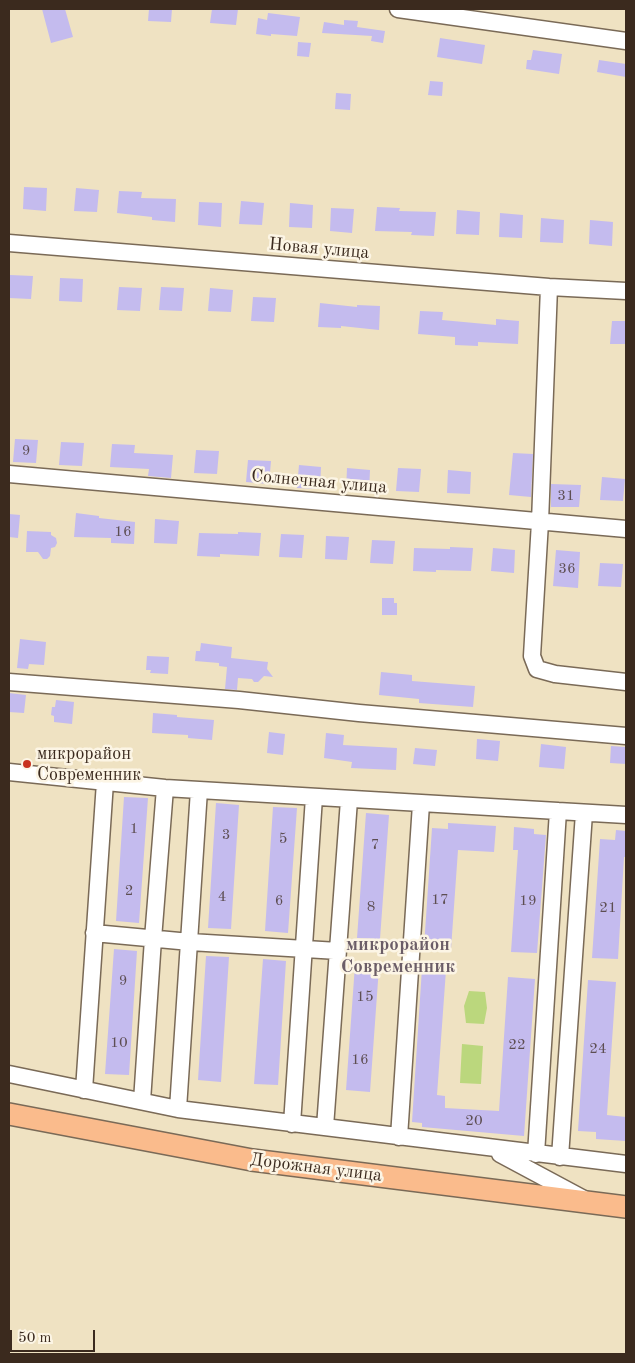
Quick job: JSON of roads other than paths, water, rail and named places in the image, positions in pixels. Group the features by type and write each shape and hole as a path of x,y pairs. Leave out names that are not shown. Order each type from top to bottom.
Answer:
{"main road":[{"name":"Дорожная улица","path":"9,1114 252,1160 626,1206"}],"street":[{"path":"398,9 626,41"},
{"name":"Новая улица","path":"9,243 549,287 626,291"},
{"path":"549,287 540,522 532,656 537,669 555,674 626,682"},
{"name":"Солнечная улица","path":"9,474 626,529"},
{"path":"9,682 239,700 359,713 626,736"},
{"path":"9,772 165,788 626,815"},
{"path":"84,1090 105,782"},
{"path":"142,1101 165,788"},
{"path":"178,1109 199,790"},
{"path":"292,1124 314,797"},
{"path":"325,1127 349,800"},
{"path":"399,1136 421,804"},
{"path":"536,1154 558,811"},
{"path":"560,1157 584,813"},
{"path":"94,933 190,942 338,951"},
{"path":"9,1074 178,1109 490,1149 626,1164"},
{"path":"490,1149 591,1202"}],"place":[{"name":"микрорайон Современник","path":"27,764"}],"district":[{"name":"микрорайон Современник","path":"398,956"}]}
